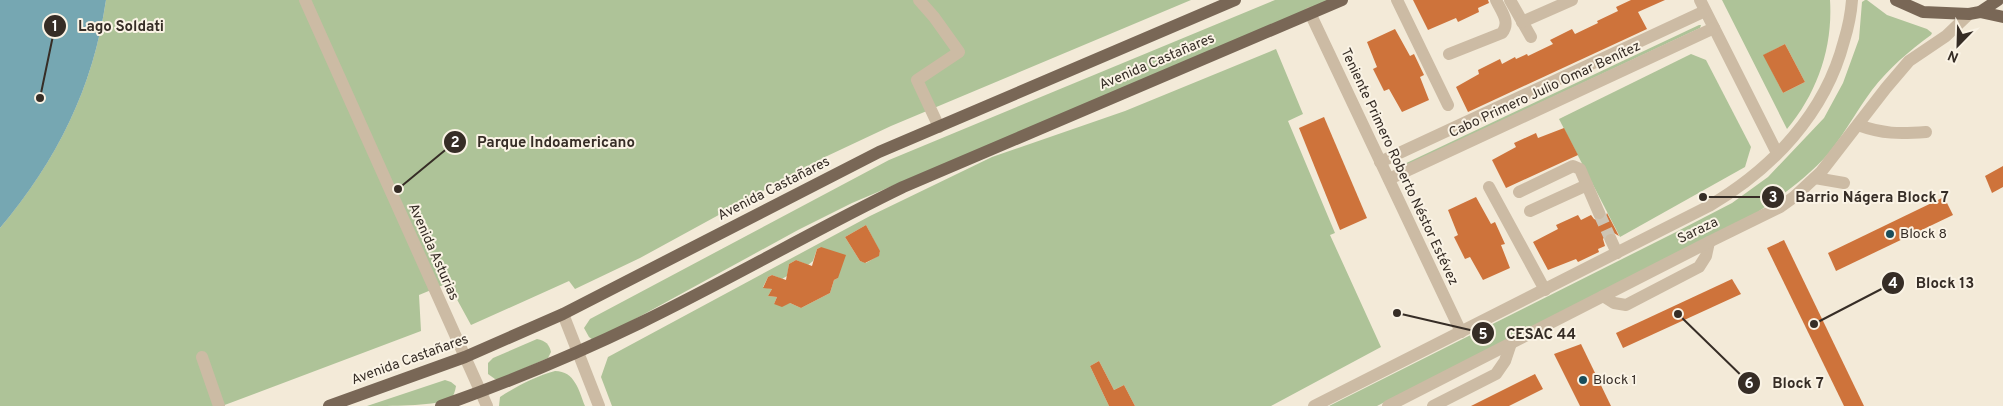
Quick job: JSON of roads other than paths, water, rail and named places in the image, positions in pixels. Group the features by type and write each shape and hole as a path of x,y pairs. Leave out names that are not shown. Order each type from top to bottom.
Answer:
{"main road":[{"name":"Avenida Castañares","path":"329,406 465,357 563,314 879,152 1235,0"},
{"name":"Avenida Castañares","path":"442,406 578,352 641,322 838,219 903,188 1342,0"},
{"path":"1896,0 1923,12 1975,13 2003,17"},
{"path":"1975,13 1998,0"}],"street":[{"name":"Avenida Asturias","path":"305,0 487,406"},
{"path":"920,0 959,52 917,80 939,126"},
{"path":"1397,0 1448,105"},
{"path":"1449,54 1502,33 1506,28 1506,21 1496,0"},
{"path":"1510,0 1531,37"},
{"path":"1522,22 1572,0"},
{"name":"Saraza","path":"1314,406 1719,200 1755,174 1804,125 1832,78 1849,21 1852,0"},
{"path":"1703,5 1777,153"},
{"name":"Cabo Primero Julio Omar Benítez","path":"1380,162 1703,5"},
{"name":"Teniente Primero Roberto Néstor Estévez","path":"1310,13 1460,332"},
{"name":"Saraza","path":"1388,406 1511,342 1780,208 1815,178 1835,156 1909,60 1946,36 1975,13"},
{"name":"Cabo Primero Julio Omar Benítez","path":"1388,179 1714,28"},
{"path":"1858,125 1876,131 1897,134 1926,132"},
{"path":"1520,192 1573,166 1580,169 1599,213"},
{"path":"1815,178 1844,183"},
{"path":"1530,211 1587,185"},
{"path":"1489,187 1545,290"},
{"path":"1611,240 1617,253"},
{"path":"1603,296 1614,303 1626,305 1699,267 1706,256 1709,242"},
{"path":"563,314 599,406"},
{"path":"1433,406 1496,374 1505,361 1511,342"},
{"path":"202,357 219,406"}],"water":[{"path":"0,0 106,0 92,63 70,122 39,176 0,228"}],"tunnel":[{"path":"1599,213 1611,240"}],"place":[{"name":"Lago Soldati","path":"40,98"},
{"name":"Parque Indoamericano","path":"398,189"},
{"name":"Barrio Nágera Block 7","path":"1703,197"},
{"name":"Block 8","path":"1890,234"},
{"name":"CESAC 44","path":"1397,313"},
{"name":"Block 7","path":"1678,314"},
{"name":"Block 13","path":"1814,324"},
{"name":"Block 1","path":"1583,380"}]}
